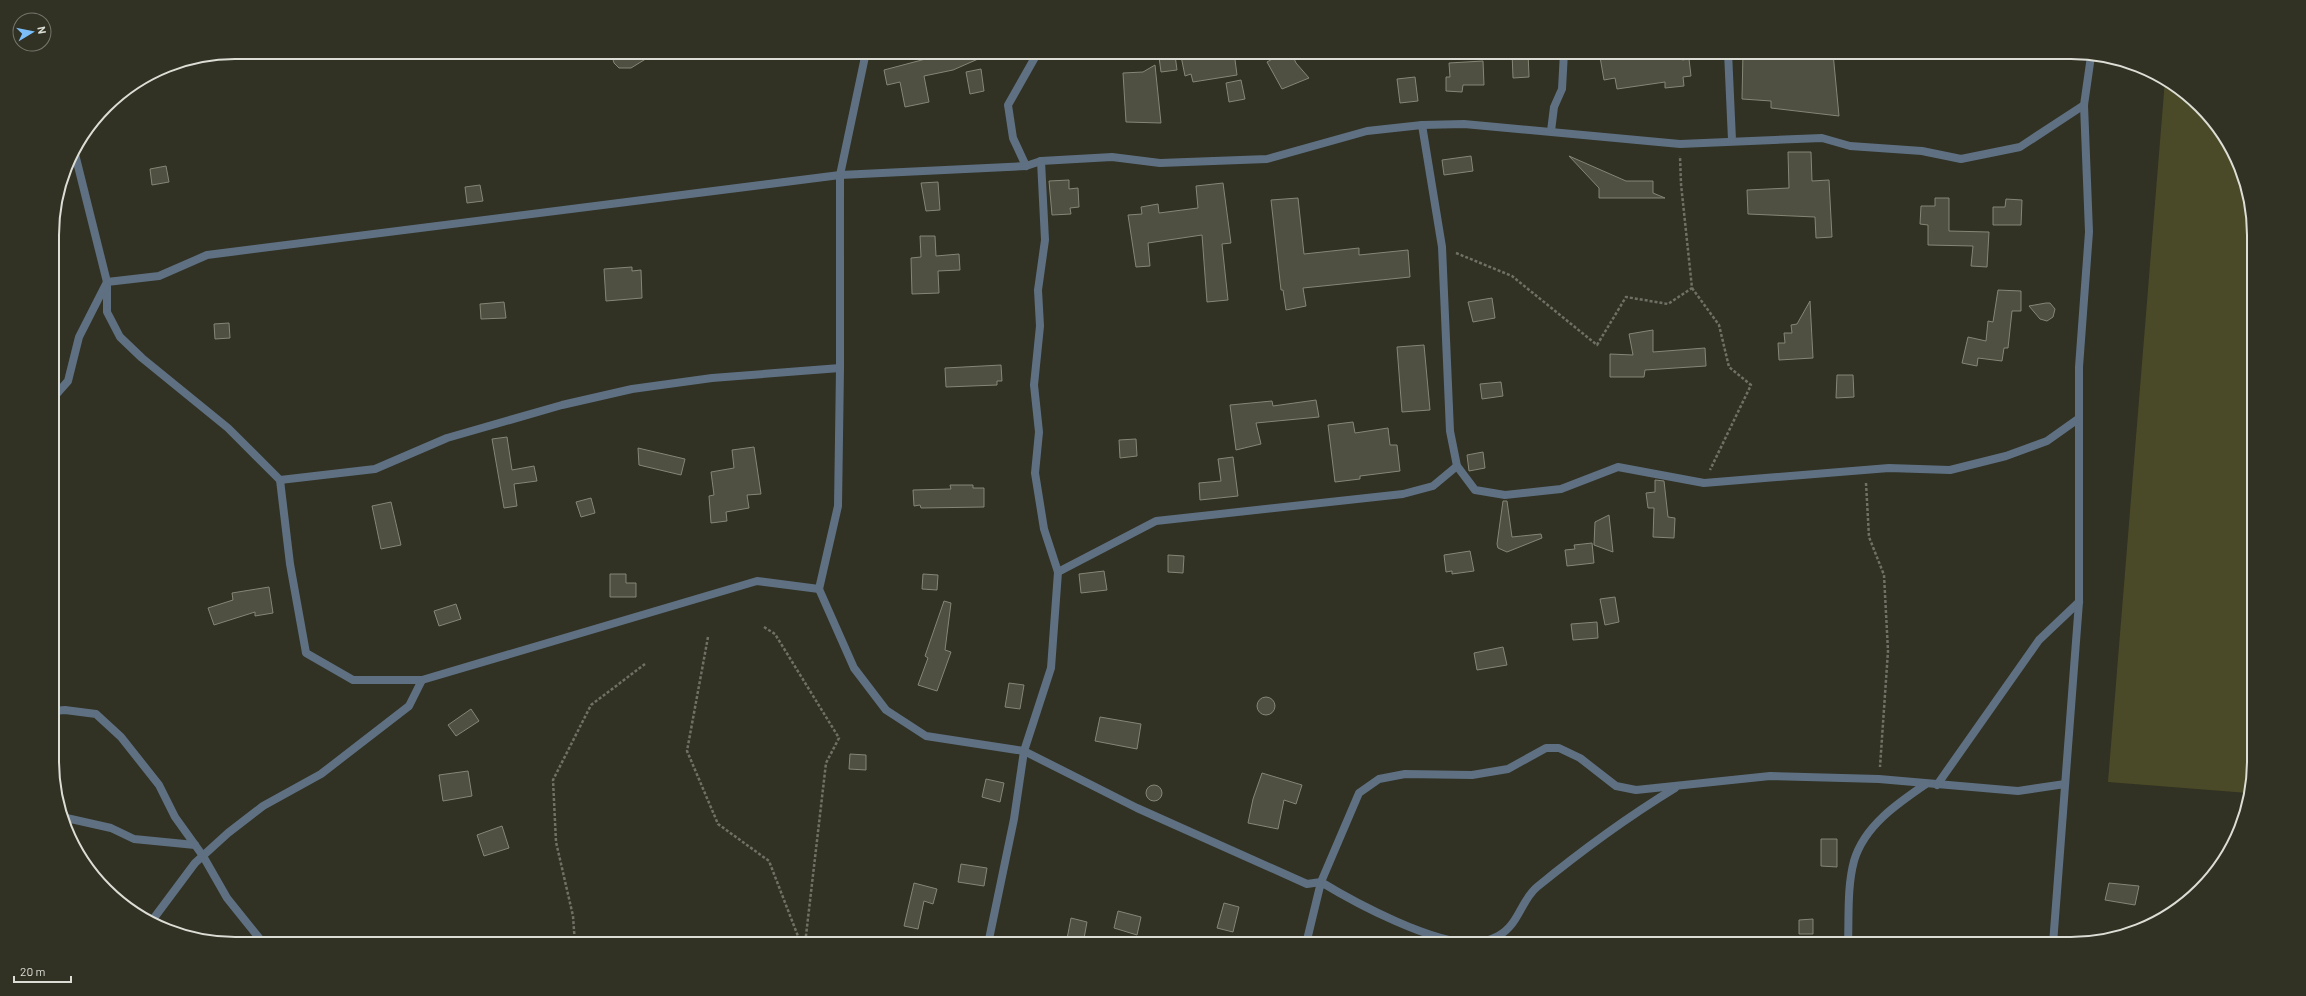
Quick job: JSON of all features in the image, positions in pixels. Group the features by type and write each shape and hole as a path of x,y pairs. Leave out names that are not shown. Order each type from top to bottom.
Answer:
{"street":[{"path":"865,59 840,175 838,506 818,589 854,668 886,710 926,736 1024,751 1137,808 1307,884 1321,882 1364,908 1440,937"},
{"path":"1026,166 1014,138 1008,105 1034,59"},
{"path":"1551,131 1554,107 1562,89 1564,59"},
{"path":"1728,59 1732,140"},
{"path":"2054,937 2079,602 2078,367 2089,232 2084,105 2090,60"},
{"path":"107,282 159,276 207,255 840,175 1026,166 1042,161 1112,157 1160,163 1267,159 1367,131 1422,125 1464,124 1680,144 1732,140 1822,138 1850,146 1922,151 1961,159 2020,147 2084,105"},
{"path":"1422,125 1442,248 1450,431 1457,466 1475,490 1505,495 1561,489 1618,467 1704,483 1865,469 1889,468 1950,470 2006,456 2047,441 2078,419"},
{"path":"76,159 107,282 107,312 120,337 142,358 228,428 280,480 290,564 306,653 353,680 422,680 756,582 818,589"},
{"path":"989,937 1014,819 1024,751 1051,668 1058,572 1044,529 1035,473 1038,432 1034,385 1040,326 1038,290 1045,240 1042,161"},
{"path":"59,391 68,381 80,337 107,282"},
{"path":"280,480 375,469 447,438 562,405 632,389 712,378 840,368"},
{"path":"1058,572 1156,521 1403,494 1433,486 1457,466"},
{"path":"1937,785 2039,640 2079,602"},
{"path":"156,918 195,863 263,806 321,774 409,706 422,680"},
{"path":"59,711 65,710 96,714 121,737 159,785 175,817 203,856 227,898 258,937"},
{"path":"1308,937 1321,882 1359,794 1379,779 1405,774 1472,775 1508,769 1546,748 1559,748 1580,758 1616,786 1636,790 1676,788 1770,776 1879,779 1937,785 2018,790 2065,784"},
{"path":"1848,937 1849,903 1854,860 1868,833 1897,804 1926,784"},
{"path":"1495,937 1498,936 1514,922 1535,888 1629,816 1676,788"},
{"path":"68,818 111,828 134,839 195,845"}],"path":[{"path":"1680,144 1681,184 1692,288 1719,325 1729,367 1751,385 1704,483"},
{"path":"1442,248 1512,276 1597,345 1626,297 1668,304 1692,288"},
{"path":"1865,469 1869,536 1884,575 1888,651 1879,779"},
{"path":"764,627 775,634 839,738 826,763 805,937"},
{"path":"708,637 687,751 718,824 769,861 798,937"},
{"path":"574,937 573,916 556,842 552,780 591,705 645,664"}],"shaded area":[{"path":"2164,86 2196,110 2217,137 2229,157 2238,178 2244,200 2247,223 2247,773 2244,793 2108,782"}],"building":[{"path":"613,59 646,59 631,68 619,68 614,63"},
{"path":"926,59 978,59 953,70 924,76 929,102 905,107 900,82 887,85 884,70"},
{"path":"1159,59 1176,59 1177,70 1161,72"},
{"path":"1182,59 1235,59 1237,75 1193,82 1191,74 1185,76"},
{"path":"1272,59 1294,59 1309,78 1282,89 1267,62"},
{"path":"1512,59 1528,59 1529,77 1513,78"},
{"path":"1600,59 1689,59 1691,76 1683,77 1684,86 1665,88 1665,82 1617,89 1615,78 1604,80"},
{"path":"1743,59 1834,59 1839,116 1771,108 1771,101 1742,99"},
{"path":"1483,61 1484,85 1463,85 1462,92 1446,91 1446,77 1450,77 1449,63"},
{"path":"1155,65 1161,123 1126,122 1123,73 1143,72"},
{"path":"981,69 984,91 970,94 966,72"},
{"path":"1415,77 1418,101 1400,103 1397,79"},
{"path":"1241,80 1245,99 1229,102 1226,83"},
{"path":"1788,152 1811,152 1812,181 1829,180 1832,237 1816,238 1815,217 1748,214 1747,190 1789,188"},
{"path":"1471,156 1473,171 1444,175 1442,160"},
{"path":"1569,156 1626,181 1653,181 1653,193 1665,198 1599,198 1599,188"},
{"path":"166,166 169,182 152,185 150,169"},
{"path":"1069,180 1069,189 1078,188 1079,207 1070,208 1071,214 1052,215 1049,181"},
{"path":"938,182 940,210 926,211 921,183"},
{"path":"1223,183 1231,243 1222,244 1228,300 1207,302 1202,235 1148,243 1150,266 1136,267 1128,215 1142,214 1141,207 1158,204 1159,213 1198,208 1196,186"},
{"path":"480,185 483,201 467,203 465,187"},
{"path":"1298,198 1304,254 1359,248 1359,255 1408,250 1410,277 1303,288 1306,306 1286,310 1283,290 1281,290 1271,200"},
{"path":"1935,198 1949,198 1949,231 1989,232 1987,267 1971,266 1973,246 1928,245 1928,225 1920,224 1921,206 1935,206"},
{"path":"2006,199 2022,200 2021,225 1993,225 1993,207 2005,207"},
{"path":"920,236 935,236 936,256 959,254 960,270 938,271 939,293 912,294 911,258 921,257"},
{"path":"632,267 632,271 641,270 642,298 606,301 604,269"},
{"path":"1998,290 2021,291 2021,311 2012,311 2008,348 2004,348 2002,361 1978,358 1977,366 1962,363 1968,337 1986,341 1988,321 1993,322"},
{"path":"1492,298 1495,318 1473,322 1468,302"},
{"path":"1810,301 1813,358 1779,360 1778,343 1785,343 1784,333 1792,333 1791,325 1797,324"},
{"path":"504,302 506,318 481,319 480,304"},
{"path":"2050,303 2055,309 2053,317 2047,321 2040,319 2029,306"},
{"path":"229,323 230,338 215,339 214,324"},
{"path":"1653,330 1653,352 1705,348 1706,366 1645,370 1644,377 1610,377 1610,354 1633,355 1629,334"},
{"path":"1424,345 1430,410 1402,412 1397,347"},
{"path":"1001,365 1002,381 997,381 997,385 946,387 945,368"},
{"path":"1837,375 1853,375 1854,397 1836,398"},
{"path":"1501,382 1503,396 1482,399 1480,384"},
{"path":"1316,400 1319,417 1256,423 1261,444 1236,450 1230,405 1272,401 1273,406"},
{"path":"1353,422 1355,433 1388,428 1390,445 1397,445 1400,471 1360,476 1360,479 1335,482 1328,425"},
{"path":"507,437 512,470 534,466 537,481 514,484 517,506 504,508 492,439"},
{"path":"1136,439 1137,456 1120,458 1119,440"},
{"path":"754,447 761,494 747,495 749,508 726,512 727,521 711,523 709,496 714,495 711,472 734,468 732,450"},
{"path":"638,448 685,459 681,475 639,465"},
{"path":"1483,452 1485,468 1469,471 1467,455"},
{"path":"1233,457 1238,496 1200,500 1199,483 1221,481 1218,459"},
{"path":"1655,480 1664,481 1668,517 1675,518 1674,538 1653,537 1654,508 1648,508 1646,493 1655,492"},
{"path":"950,485 973,485 973,488 984,488 984,507 921,508 920,505 914,506 913,490 951,489"},
{"path":"591,498 595,513 581,517 576,502"},
{"path":"1503,501 1507,501 1512,537 1541,534 1542,538 1507,552 1498,548 1497,544"},
{"path":"391,502 401,545 381,549 372,506"},
{"path":"1609,515 1613,552 1594,545 1595,522"},
{"path":"1592,543 1594,563 1567,566 1565,550 1575,549 1574,545"},
{"path":"1470,551 1474,571 1452,574 1452,571 1446,572 1444,555"},
{"path":"1168,555 1184,556 1183,573 1168,572"},
{"path":"1104,571 1107,590 1081,593 1079,574"},
{"path":"610,574 626,574 626,583 636,583 636,597 610,597"},
{"path":"923,574 938,575 937,590 922,589"},
{"path":"269,587 273,613 255,616 255,612 214,625 208,608 233,600 232,593"},
{"path":"1615,597 1619,622 1605,625 1600,599"},
{"path":"944,601 951,603 945,650 951,652 937,691 918,685 928,658 925,656"},
{"path":"456,604 461,619 439,626 434,611"},
{"path":"1597,622 1598,638 1573,640 1571,624"},
{"path":"1503,647 1507,665 1477,670 1474,653"},
{"path":"1009,683 1024,685 1020,709 1005,707"},
{"path":"1262,697 1270,697 1275,702 1273,713 1270,715 1262,715 1257,710 1257,702"},
{"path":"471,709 479,721 456,736 448,725"},
{"path":"1100,717 1141,724 1137,749 1095,741"},
{"path":"850,754 866,755 866,770 849,769"},
{"path":"468,771 472,796 443,801 439,775"},
{"path":"1262,773 1302,785 1296,804 1284,800 1278,829 1248,823 1253,799"},
{"path":"986,779 1004,783 1000,802 982,797"},
{"path":"1154,785 1161,790 1162,793 1157,800 1154,801 1147,796 1146,793 1151,786"},
{"path":"502,826 509,848 484,856 477,835"},
{"path":"1821,839 1837,839 1837,867 1821,866"},
{"path":"961,864 987,868 984,886 958,882"},
{"path":"914,883 937,889 933,904 924,901 918,929 904,926"},
{"path":"2109,883 2139,886 2135,905 2105,900"},
{"path":"1224,903 1239,907 1233,932 1217,928"},
{"path":"1118,911 1141,917 1137,935 1114,928"},
{"path":"1071,918 1087,922 1084,937 1067,937"},
{"path":"1813,919 1813,934 1799,934 1799,920"}]}
